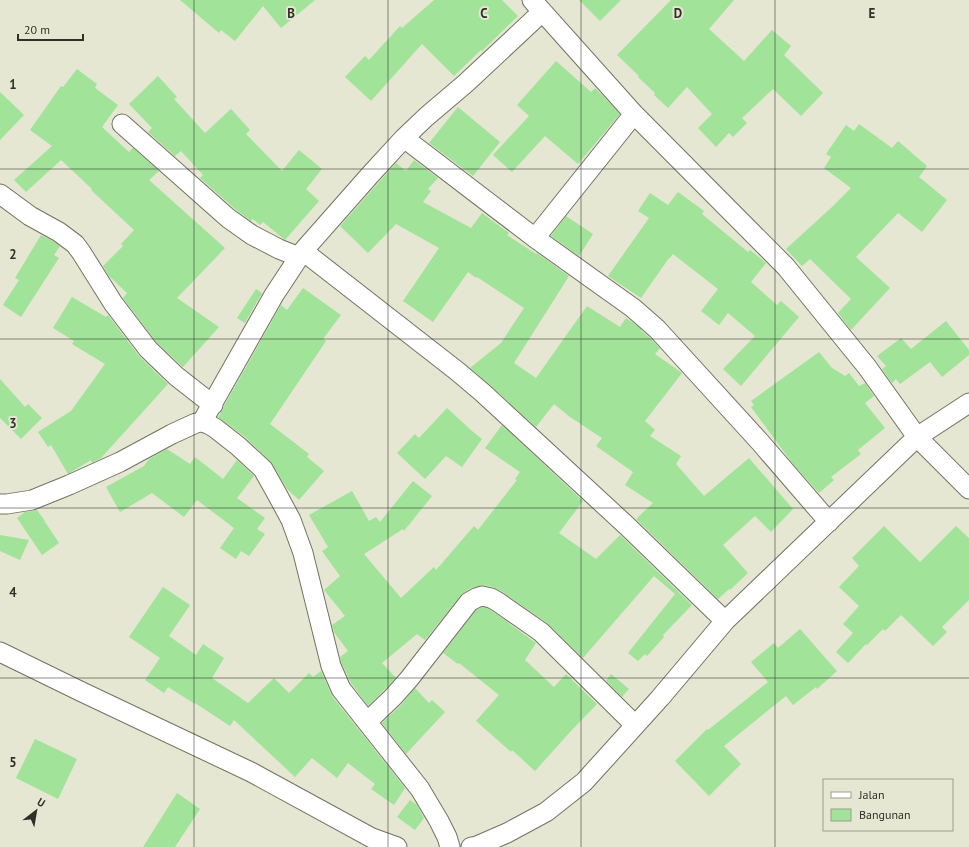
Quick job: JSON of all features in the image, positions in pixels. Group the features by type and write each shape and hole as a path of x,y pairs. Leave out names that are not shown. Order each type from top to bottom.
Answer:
{"street":[{"path":"202,422 274,295 301,254 370,174 404,138 466,83 537,6 634,114 786,267 867,367 917,437 969,489"},
{"path":"535,238 634,114"},
{"path":"122,124 228,218 252,235 278,249 301,254 457,371 483,393 627,526 726,621"},
{"path":"404,138 535,238 633,308 657,329 760,442 829,522"},
{"path":"0,194 30,216 59,232 75,244 114,303 148,350 176,376 213,405"},
{"path":"471,847 477,846 507,833 546,812 584,782 726,621 917,437 969,403"},
{"path":"0,504 32,500 69,485 120,462 196,423 202,422 215,428 238,446 263,469 291,520 303,553 331,666 341,689 420,789 439,821 450,847"},
{"path":"367,722 409,679 469,602 482,596 491,598 498,602 541,632 635,725"},
{"path":"0,652 251,772 372,838 397,847"}],"building":[{"path":"180,0 315,0 281,28 263,6 235,41 221,30 219,33"},
{"path":"434,0 502,0 518,16 454,76 422,44 371,101 345,77 365,56 369,60 400,26 402,28"},
{"path":"579,0 621,0 600,21"},
{"path":"671,0 734,0 709,29 744,61 772,30 791,46 784,55 823,93 801,116 773,89 742,118 747,123 733,137 729,133 716,147 698,128 712,114 687,87 668,108 654,95 655,93 638,77 639,76 617,55"},
{"path":"556,61 591,92 595,88 620,114 578,164 545,136 512,172 493,155 529,116 517,105"},
{"path":"77,69 97,84 95,88 118,105 102,127 129,152 133,148 159,171 149,180 225,248 177,298 219,327 183,367 156,342 123,298 127,293 109,276 103,266 123,246 121,244 134,230 61,160 26,192 14,180 52,146 30,130 61,86 63,87"},
{"path":"158,76 177,97 174,99 205,133 231,109 250,130 246,134 282,171 299,150 322,169 306,189 319,201 285,240 263,222 260,225 253,219 251,221 235,209 200,178 203,175 181,151 175,156 148,132 152,128 129,104"},
{"path":"0,92 24,115 0,140"},
{"path":"458,107 500,142 473,176 429,143"},
{"path":"859,124 892,148 898,141 927,166 919,177 947,200 922,232 898,213 856,257 890,288 851,330 838,313 851,299 810,259 802,266 786,249 851,188 824,168 831,157 826,154 846,125 854,131"},
{"path":"414,160 438,178 428,189 431,191 423,202 471,228 482,213 509,233 507,235 536,254 537,253 569,276 514,363 536,378 587,306 620,327 626,318 642,330 641,331 660,348 655,354 682,373 645,421 655,430 650,436 681,456 676,464 704,496 749,458 793,509 771,532 755,516 723,545 748,573 718,599 636,519 653,503 625,485 633,472 596,446 602,438 570,417 554,404 536,427 470,368 501,343 524,308 468,272 433,322 403,301 439,248 396,224 368,253 340,226 396,163 406,171"},
{"path":"678,192 704,211 702,214 748,252 750,250 766,263 751,282 777,305 781,301 799,317 741,386 723,369 755,336 728,313 719,325 701,311 718,289 673,254 641,298 608,276 649,218 638,211 650,193 668,205"},
{"path":"566,216 593,234 579,256 551,236"},
{"path":"41,235 60,246 54,255 59,258 21,317 3,305 19,280 15,278"},
{"path":"303,288 341,315 323,339 326,341 270,424 309,454 307,457 324,471 299,500 287,489 270,461 245,437 218,417 281,305 287,310"},
{"path":"256,289 262,293 245,323 237,318"},
{"path":"72,297 106,317 108,315 139,356 168,384 101,458 92,463 91,460 68,474 51,445 48,447 38,432 71,411 105,364 72,344 74,341 53,328"},
{"path":"946,321 969,350 969,355 942,377 930,362 900,384 896,379 892,383 882,369 886,366 877,356 901,338 911,349"},
{"path":"819,352 832,368 845,376 849,373 859,386 865,383 874,396 865,403 885,428 858,450 861,454 831,477 834,480 819,493 793,464 751,407 754,405 751,401"},
{"path":"0,379 25,407 28,404 42,418 21,439 0,418"},
{"path":"447,408 482,439 462,467 446,456 425,479 397,453 415,434 419,438"},
{"path":"502,425 583,501 559,533 596,559 620,535 692,605 663,635 664,637 647,656 645,654 638,661 628,653 675,594 654,576 583,658 547,623 504,593 493,587 484,585 471,588 461,595 425,640 417,634 382,663 396,678 368,706 351,683 341,662 340,657 348,651 334,632 332,625 345,616 324,590 340,576 322,551 328,547 309,515 352,491 369,521 376,517 380,522 413,481 432,496 404,531 403,529 364,554 401,598 434,567 436,570 474,526 478,530 517,480 515,479 520,472 485,448"},
{"path":"167,449 190,464 195,457 223,479 237,460 254,476 237,498 265,518 257,529 265,534 249,556 241,551 236,559 220,548 234,528 197,500 184,517 152,493 120,512 106,487 144,466 149,459"},
{"path":"37,510 45,521 43,523 45,522 59,543 42,555 17,518 25,512"},
{"path":"884,526 920,562 956,526 969,538 969,600 942,627 947,632 933,646 901,615 885,631 883,629 867,645 866,644 848,663 836,652 853,633 843,624 859,606 839,587 859,566 852,558"},
{"path":"0,535 29,540 20,560 0,551"},
{"path":"163,587 190,605 169,636 196,655 203,644 224,658 212,678 248,703 274,678 289,693 309,673 313,677 321,671 332,696 405,788 394,805 371,789 375,784 348,763 337,778 312,758 295,777 234,720 230,726 168,687 164,693 145,680 160,658 129,637"},
{"path":"483,607 492,611 536,643 525,660 554,687 566,674 597,704 535,771 476,721 499,695 459,663 458,664 443,653 476,610"},
{"path":"800,629 837,671 817,689 816,687 793,705 786,696 724,746 741,764 709,796 675,761 707,729 708,730 768,682 751,662 774,643 778,648"},
{"path":"611,674 629,689 622,697 606,681"},
{"path":"415,688 429,703 432,700 445,712 406,754 382,723 401,705"},
{"path":"35,739 77,759 58,799 16,778"},
{"path":"177,793 200,809 175,847 143,847"},
{"path":"410,800 417,805 424,818 415,830 397,817"}]}
